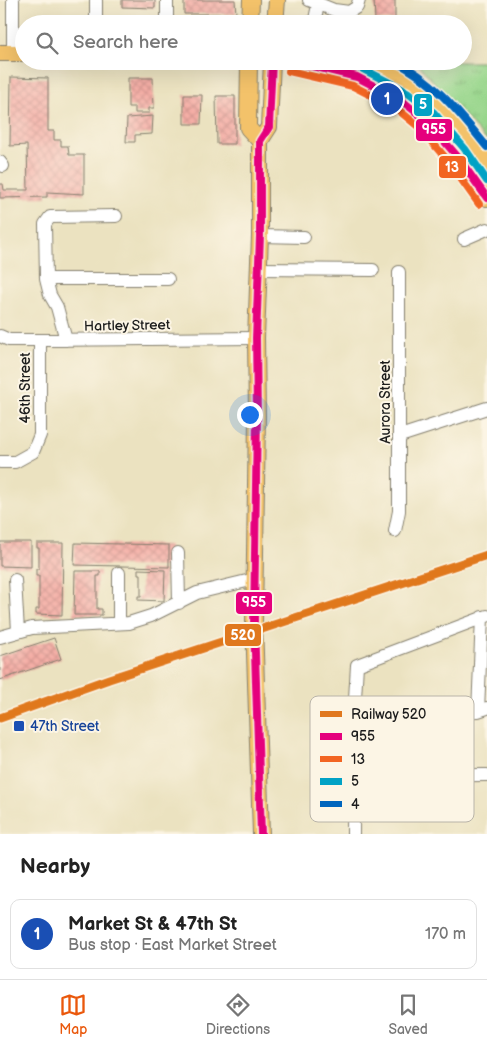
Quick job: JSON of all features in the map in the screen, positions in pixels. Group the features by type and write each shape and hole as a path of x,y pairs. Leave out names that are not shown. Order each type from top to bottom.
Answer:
{"main road":[{"path":"250,15 251,0"},
{"path":"276,15 278,0"},
{"path":"249,70 248,128 260,141"},
{"path":"261,834 254,623 257,416 256,338 260,236 260,141 269,127 272,70"},
{"path":"328,70 357,77 401,100 426,120 457,156 487,198"},
{"path":"388,70 404,78 444,110 487,163"}],"street":[{"path":"12,53 13,0"},
{"path":"96,0 96,15"},
{"path":"167,0 167,15"},
{"path":"351,15 359,0"},
{"path":"314,15 313,2 343,15"},
{"path":"66,340 57,307 50,295 46,279 45,224 50,217 116,216"},
{"path":"464,239 487,230"},
{"path":"260,236 304,237"},
{"path":"258,269 373,270"},
{"name":"Aurora Street","path":"395,531 400,511 400,272"},
{"path":"46,279 168,280"},
{"name":"Hartley Street","path":"0,336 9,340 256,338"},
{"name":"46th Street","path":"0,462 14,462 33,452 40,435 40,340"},
{"path":"400,436 487,408"},
{"path":"178,553 179,603"},
{"path":"118,573 118,624"},
{"path":"0,636 32,628 129,623 151,616 196,593 255,579"},
{"path":"15,580 18,631"},
{"path":"355,696 357,665 484,617 483,709"},
{"path":"474,775 487,775"}],"green space":[{"path":"472,62 487,62 487,141 423,70 472,70"}],"building":[{"path":"122,0 155,0 155,8 122,7"},
{"path":"184,0 235,0 236,14 184,14"},
{"path":"374,0 395,0 395,15 375,15"},
{"path":"11,77 48,78 48,131 54,131 54,140 61,140 61,146 68,146 69,155 84,155 84,194 47,192 47,197 0,198 0,184 3,184 4,190 28,190 27,145 10,146"},
{"path":"128,78 153,78 154,108 149,108 149,113 135,113 135,107 128,107"},
{"path":"184,95 202,95 201,124 184,124"},
{"path":"216,96 235,96 235,144 217,144"},
{"path":"153,116 152,134 135,135 135,142 126,142 127,118"},
{"path":"0,542 31,542 31,567 0,566"},
{"path":"37,543 63,543 62,615 36,614 36,609 39,609 39,576 36,576 36,569 39,569 39,548 37,548"},
{"path":"75,543 169,545 169,567 74,565"},
{"path":"138,569 165,570 164,601 138,600 138,596 141,596 141,574 138,574"},
{"path":"75,571 100,571 100,576 97,576 97,609 102,609 102,615 74,615"},
{"path":"54,638 61,659 0,680 0,656"}],"rail line":[{"name":"520","path":"0,718 109,679 487,555"}],"transit line":[{"name":"955","path":"261,834 254,623 257,416 256,338 260,236 260,141 269,127 272,70"},
{"name":"955","path":"329,70 357,77 401,100 426,120 457,156 487,198"},
{"name":"5","path":"365,70 407,92 434,113 465,149 487,181"},
{"name":"4","path":"410,70 421,77 445,98 487,147"},
{"name":"13","path":"289,71 353,86 396,108 419,127 449,162 479,204"}],"place":[{"name":"Market St & 47th St","path":"387,99"},
{"name":"47th Street","path":"19,726"}]}
